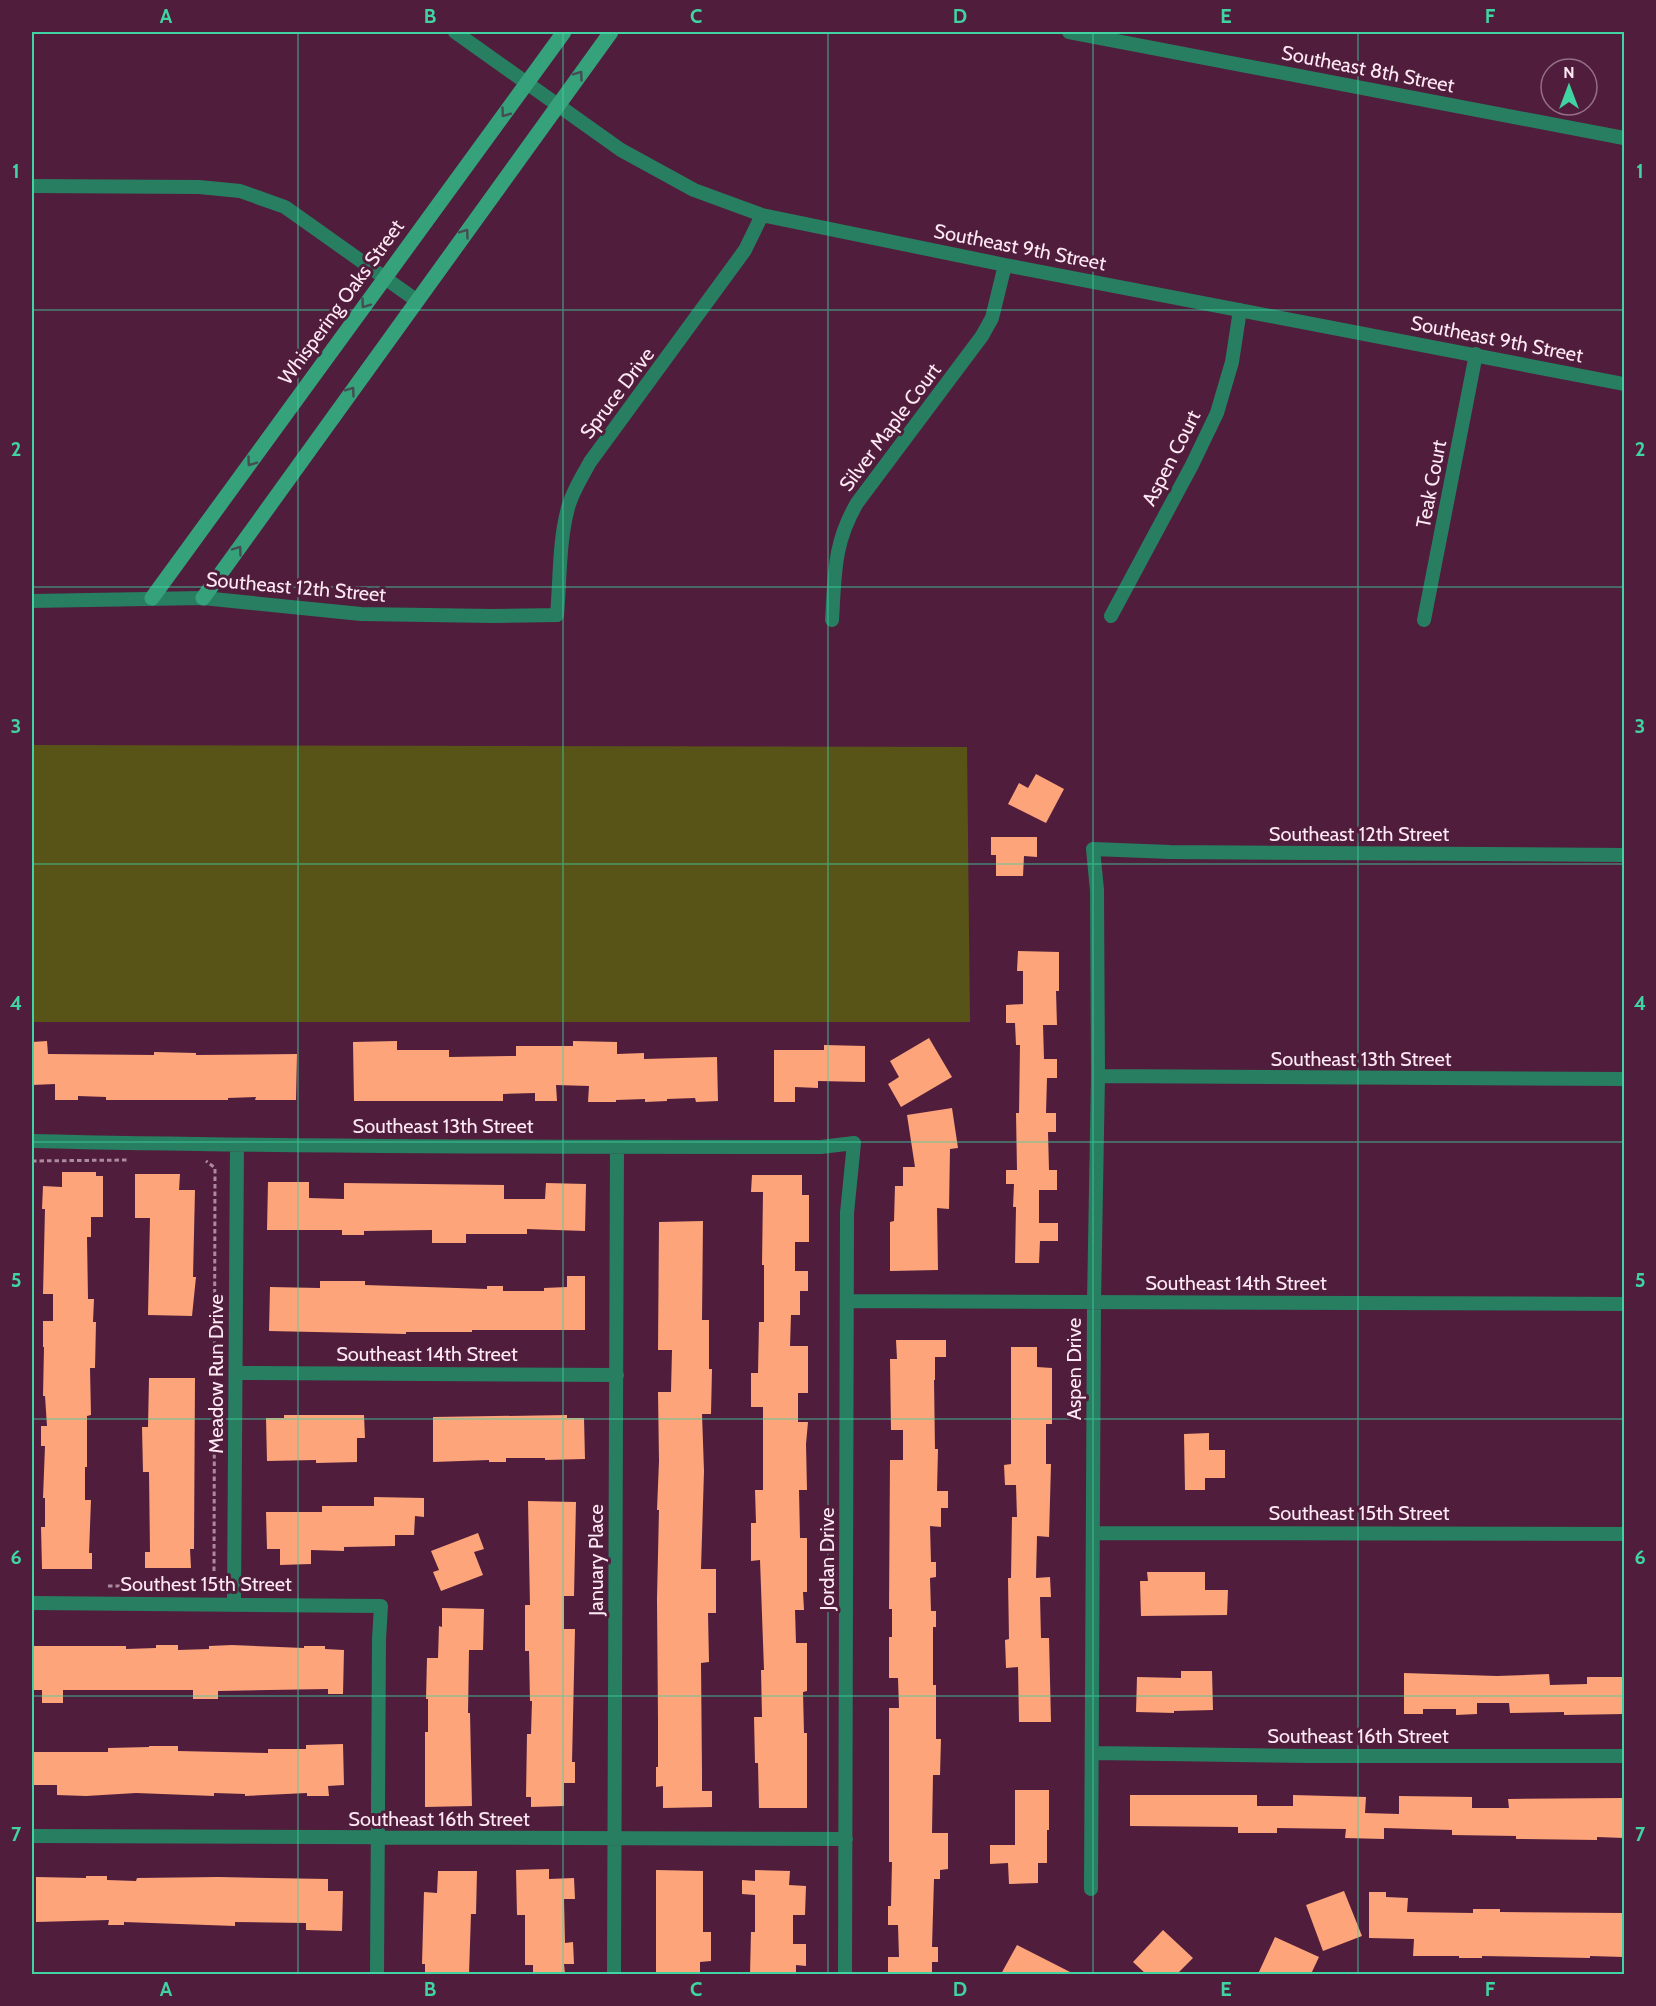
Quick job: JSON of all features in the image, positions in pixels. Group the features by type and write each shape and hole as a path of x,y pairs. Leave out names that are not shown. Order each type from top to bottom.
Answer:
{"street":[{"name":"Southeast 9th Street","path":"454,32 621,150 694,190 762,215 1005,265 1624,384"},
{"name":"Whispering Oaks Street","path":"152,598 564,32"},
{"path":"203,598 611,32"},
{"name":"Southeast 8th Street","path":"1069,32 1624,138"},
{"path":"32,186 199,187 240,191 285,207 416,300"},
{"name":"Spruce Drive","path":"557,615 564,522 568,506 577,487 590,462 745,250 762,215"},
{"name":"Silver Maple Court","path":"832,620 837,551 848,518 982,336 992,318 1005,265"},
{"name":"Aspen Court","path":"1111,616 1192,465 1217,413 1232,362 1240,310"},
{"name":"Teak Court","path":"1424,620 1476,354"},
{"name":"Southeast 12th Street","path":"32,601 203,598 361,614 557,615"},
{"name":"Southeast 12th Street","path":"1093,849 1161,852 1624,855"},
{"name":"Aspen Drive","path":"1091,1889 1094,1303 1098,1076 1097,890 1093,849"},
{"name":"Southeast 13th Street","path":"1098,1076 1624,1079"},
{"name":"Southeast 13th Street","path":"32,1142 617,1147 821,1147 854,1143"},
{"name":"Jordan Drive","path":"845,1974 847,1213 854,1143"},
{"name":"Meadow Run Drive","path":"234,1603 237,1145"},
{"name":"January Place","path":"614,1974 617,1147"},
{"name":"Southeast 14th Street","path":"847,1301 1624,1304"},
{"name":"Southeast 14th Street","path":"236,1373 617,1375"},
{"name":"Southeast 15th Street","path":"1094,1533 1624,1534"},
{"name":"Southest 15th Street","path":"32,1603 381,1606 378,1838"},
{"name":"Southeast 16th Street","path":"1092,1753 1624,1756"},
{"name":"Southeast 16th Street","path":"32,1836 846,1839"},
{"path":"377,1974 378,1838"}],"path":[{"path":"32,1161 130,1160"},
{"path":"197,1590 211,1582 214,1576 215,1168 211,1162 203,1161"},
{"path":"101,1586 182,1586 191,1591"}],"shaded area":[{"path":"32,745 967,747 970,1022 32,1022"}],"building":[{"path":"1036,774 1064,789 1046,823 1008,804 1019,783 1028,788"},
{"path":"991,837 1037,837 1037,857 1024,856 1023,876 996,876 996,855 991,855"},
{"path":"1018,951 1059,952 1059,991 1056,991 1057,1025 1043,1025 1044,1059 1057,1059 1057,1078 1047,1078 1046,1113 1056,1113 1056,1132 1048,1132 1049,1170 1057,1170 1057,1190 1039,1190 1039,1223 1058,1223 1058,1241 1040,1241 1039,1263 1015,1263 1014,1184 1006,1184 1006,1170 1017,1170 1016,1113 1019,1113 1020,1045 1016,1045 1015,1023 1006,1023 1006,1005 1023,1004 1023,971 1017,971"},
{"path":"929,1038 952,1077 901,1107 888,1084 899,1077 890,1061"},
{"path":"47,1041 48,1054 154,1055 154,1052 196,1053 196,1055 297,1054 296,1100 255,1100 256,1097 228,1098 228,1100 106,1100 106,1097 78,1096 78,1100 55,1100 55,1084 32,1085 32,1042"},
{"path":"397,1041 397,1050 449,1050 449,1057 516,1056 516,1046 573,1046 573,1041 617,1042 617,1054 644,1053 644,1059 717,1057 718,1101 696,1102 695,1098 645,1102 645,1099 588,1102 589,1086 556,1085 557,1101 535,1101 535,1093 503,1094 503,1101 354,1101 353,1042"},
{"path":"824,1045 865,1046 865,1082 818,1081 818,1088 795,1087 795,1102 774,1102 774,1050 824,1050"},
{"path":"952,1108 958,1148 950,1149 949,1209 937,1208 938,1270 890,1271 890,1222 894,1221 895,1186 903,1186 903,1167 915,1167 907,1115"},
{"path":"62,1172 96,1172 96,1176 103,1176 103,1217 91,1217 91,1237 87,1237 88,1299 94,1299 93,1322 96,1322 95,1368 90,1368 91,1415 87,1416 87,1467 85,1467 85,1500 91,1500 89,1553 92,1553 92,1569 42,1569 41,1527 45,1527 45,1498 43,1498 45,1446 41,1446 41,1426 47,1426 45,1396 43,1396 43,1321 53,1321 53,1294 43,1294 45,1209 42,1209 43,1186 62,1187"},
{"path":"135,1174 180,1174 179,1190 195,1190 193,1277 196,1277 192,1316 148,1315 150,1218 135,1218"},
{"path":"752,1175 802,1175 802,1195 809,1195 809,1242 795,1242 795,1271 808,1271 808,1291 800,1291 800,1315 791,1315 790,1346 808,1346 808,1393 798,1393 798,1422 808,1422 807,1490 799,1490 800,1538 807,1538 807,1592 803,1592 804,1610 795,1610 796,1643 807,1643 807,1691 803,1692 804,1733 807,1733 807,1808 759,1808 758,1763 755,1763 754,1717 762,1717 761,1670 764,1670 760,1560 751,1561 751,1523 756,1523 755,1490 763,1490 763,1407 751,1407 751,1373 758,1373 759,1322 764,1322 764,1265 762,1265 763,1192 751,1192"},
{"path":"268,1182 309,1182 309,1198 344,1199 344,1183 504,1185 504,1199 545,1199 546,1183 586,1184 585,1231 527,1229 527,1234 466,1234 466,1243 432,1243 432,1230 364,1231 364,1235 342,1235 342,1230 267,1230"},
{"path":"703,1221 702,1320 709,1320 709,1369 712,1369 711,1414 702,1414 704,1471 701,1569 716,1569 716,1613 708,1613 709,1662 701,1663 702,1791 712,1791 712,1807 663,1808 663,1786 656,1787 656,1767 658,1767 658,1392 671,1392 672,1350 658,1350 659,1222"},
{"path":"567,1276 585,1276 585,1330 472,1330 472,1332 406,1332 406,1334 269,1331 270,1287 320,1288 320,1281 365,1281 365,1285 487,1289 487,1286 503,1286 503,1291 544,1291 544,1288 567,1287"},
{"path":"896,1340 946,1340 946,1357 935,1357 934,1380 935,1449 938,1449 937,1491 948,1491 948,1508 941,1508 941,1527 930,1526 931,1562 936,1562 936,1577 930,1578 931,1611 936,1611 936,1627 933,1627 933,1685 936,1685 936,1739 941,1739 940,1775 933,1775 932,1833 948,1833 948,1869 940,1870 940,1879 934,1879 932,1947 938,1947 938,1962 932,1962 932,1974 888,1974 888,1957 899,1957 898,1925 888,1925 892,1862 889,1862 889,1708 899,1708 898,1678 889,1678 889,1637 892,1637 892,1609 889,1609 890,1460 903,1460 903,1430 891,1430 890,1359 897,1359"},
{"path":"1011,1347 1037,1347 1037,1367 1052,1368 1052,1424 1046,1424 1046,1464 1051,1464 1049,1537 1037,1536 1036,1578 1050,1577 1051,1597 1040,1597 1041,1638 1049,1638 1051,1722 1019,1722 1018,1667 1006,1668 1005,1640 1009,1639 1008,1578 1011,1578 1012,1517 1017,1517 1016,1485 1005,1485 1004,1465 1011,1464"},
{"path":"149,1378 195,1378 194,1549 190,1549 191,1568 145,1568 145,1552 150,1552 149,1472 143,1472 142,1427 148,1427"},
{"path":"284,1415 364,1415 365,1438 357,1438 357,1462 267,1461 266,1418 284,1418"},
{"path":"567,1415 567,1418 584,1418 585,1459 506,1458 506,1462 489,1462 489,1460 433,1462 433,1417"},
{"path":"1209,1433 1209,1450 1225,1450 1225,1478 1205,1478 1205,1490 1185,1490 1184,1434"},
{"path":"374,1497 424,1498 424,1517 415,1516 414,1535 395,1535 395,1546 344,1547 344,1551 311,1550 311,1564 280,1565 280,1549 267,1549 266,1512 322,1512 322,1506 374,1506"},
{"path":"528,1501 576,1502 574,1596 564,1596 564,1629 575,1629 572,1762 575,1762 575,1783 564,1783 564,1806 531,1807 531,1797 526,1797 527,1734 531,1734 532,1701 530,1701 529,1651 525,1651 525,1605 530,1605"},
{"path":"478,1533 484,1549 474,1552 483,1575 441,1591 433,1572 439,1570 431,1551"},
{"path":"1147,1572 1205,1572 1205,1590 1228,1590 1227,1615 1141,1616 1140,1581 1148,1581"},
{"path":"442,1608 484,1609 483,1650 469,1650 468,1713 470,1713 472,1806 425,1807 425,1732 428,1732 427,1658 438,1658"},
{"path":"156,1645 178,1645 178,1650 209,1649 209,1646 232,1645 304,1648 304,1646 325,1646 325,1649 344,1650 343,1694 328,1694 328,1689 218,1691 218,1699 193,1699 193,1690 63,1690 63,1703 42,1703 42,1690 34,1690 34,1646 126,1646 126,1649 156,1648"},
{"path":"1181,1671 1212,1671 1213,1710 1174,1711 1174,1713 1136,1712 1137,1677 1181,1678"},
{"path":"1404,1673 1497,1676 1549,1674 1550,1685 1587,1684 1587,1677 1624,1677 1624,1714 1510,1713 1509,1703 1477,1703 1477,1714 1456,1715 1456,1709 1423,1709 1423,1714 1404,1714"},
{"path":"343,1744 344,1785 328,1786 329,1796 307,1796 307,1793 245,1796 245,1794 214,1793 214,1796 136,1793 57,1795 57,1785 33,1785 34,1752 108,1752 108,1748 178,1746 178,1751 268,1753 268,1749 306,1749 306,1745"},
{"path":"1015,1790 1049,1790 1047,1863 1038,1863 1038,1883 1009,1884 1008,1863 990,1864 990,1845 1015,1845"},
{"path":"1130,1795 1257,1795 1257,1806 1293,1806 1293,1795 1366,1797 1365,1813 1399,1814 1399,1796 1472,1797 1472,1808 1509,1808 1508,1799 1624,1798 1624,1838 1516,1839 1516,1836 1452,1835 1452,1830 1384,1828 1384,1839 1345,1838 1346,1829 1277,1828 1277,1833 1238,1833 1238,1827 1130,1826"},
{"path":"549,1869 549,1879 574,1878 575,1899 564,1899 565,1943 573,1942 574,1964 564,1964 565,1974 533,1974 533,1965 525,1965 525,1915 517,1915 516,1870"},
{"path":"656,1870 703,1871 703,1932 711,1932 711,1961 700,1962 700,1974 656,1974"},
{"path":"755,1870 790,1871 789,1885 806,1886 805,1915 793,1915 793,1944 806,1944 806,1966 796,1965 796,1974 750,1974 751,1932 755,1932 755,1895 742,1894 742,1880 755,1881"},
{"path":"438,1871 477,1871 476,1914 471,1914 469,1974 425,1974 425,1964 422,1964 424,1892 437,1893"},
{"path":"86,1876 107,1876 107,1880 136,1881 137,1878 218,1877 328,1879 328,1891 343,1891 342,1931 306,1930 306,1923 235,1922 235,1926 124,1922 124,1925 108,1925 109,1920 36,1922 36,1877 86,1878"},
{"path":"1344,1891 1362,1936 1323,1951 1306,1905"},
{"path":"1369,1892 1386,1892 1386,1897 1408,1898 1407,1912 1473,1913 1473,1909 1500,1909 1500,1912 1624,1913 1624,1957 1413,1956 1414,1939 1369,1938"},
{"path":"1163,1930 1193,1958 1177,1974 1146,1974 1133,1962"},
{"path":"1275,1937 1319,1957 1311,1974 1258,1974"},
{"path":"1017,1945 1074,1974 1001,1974"}]}
